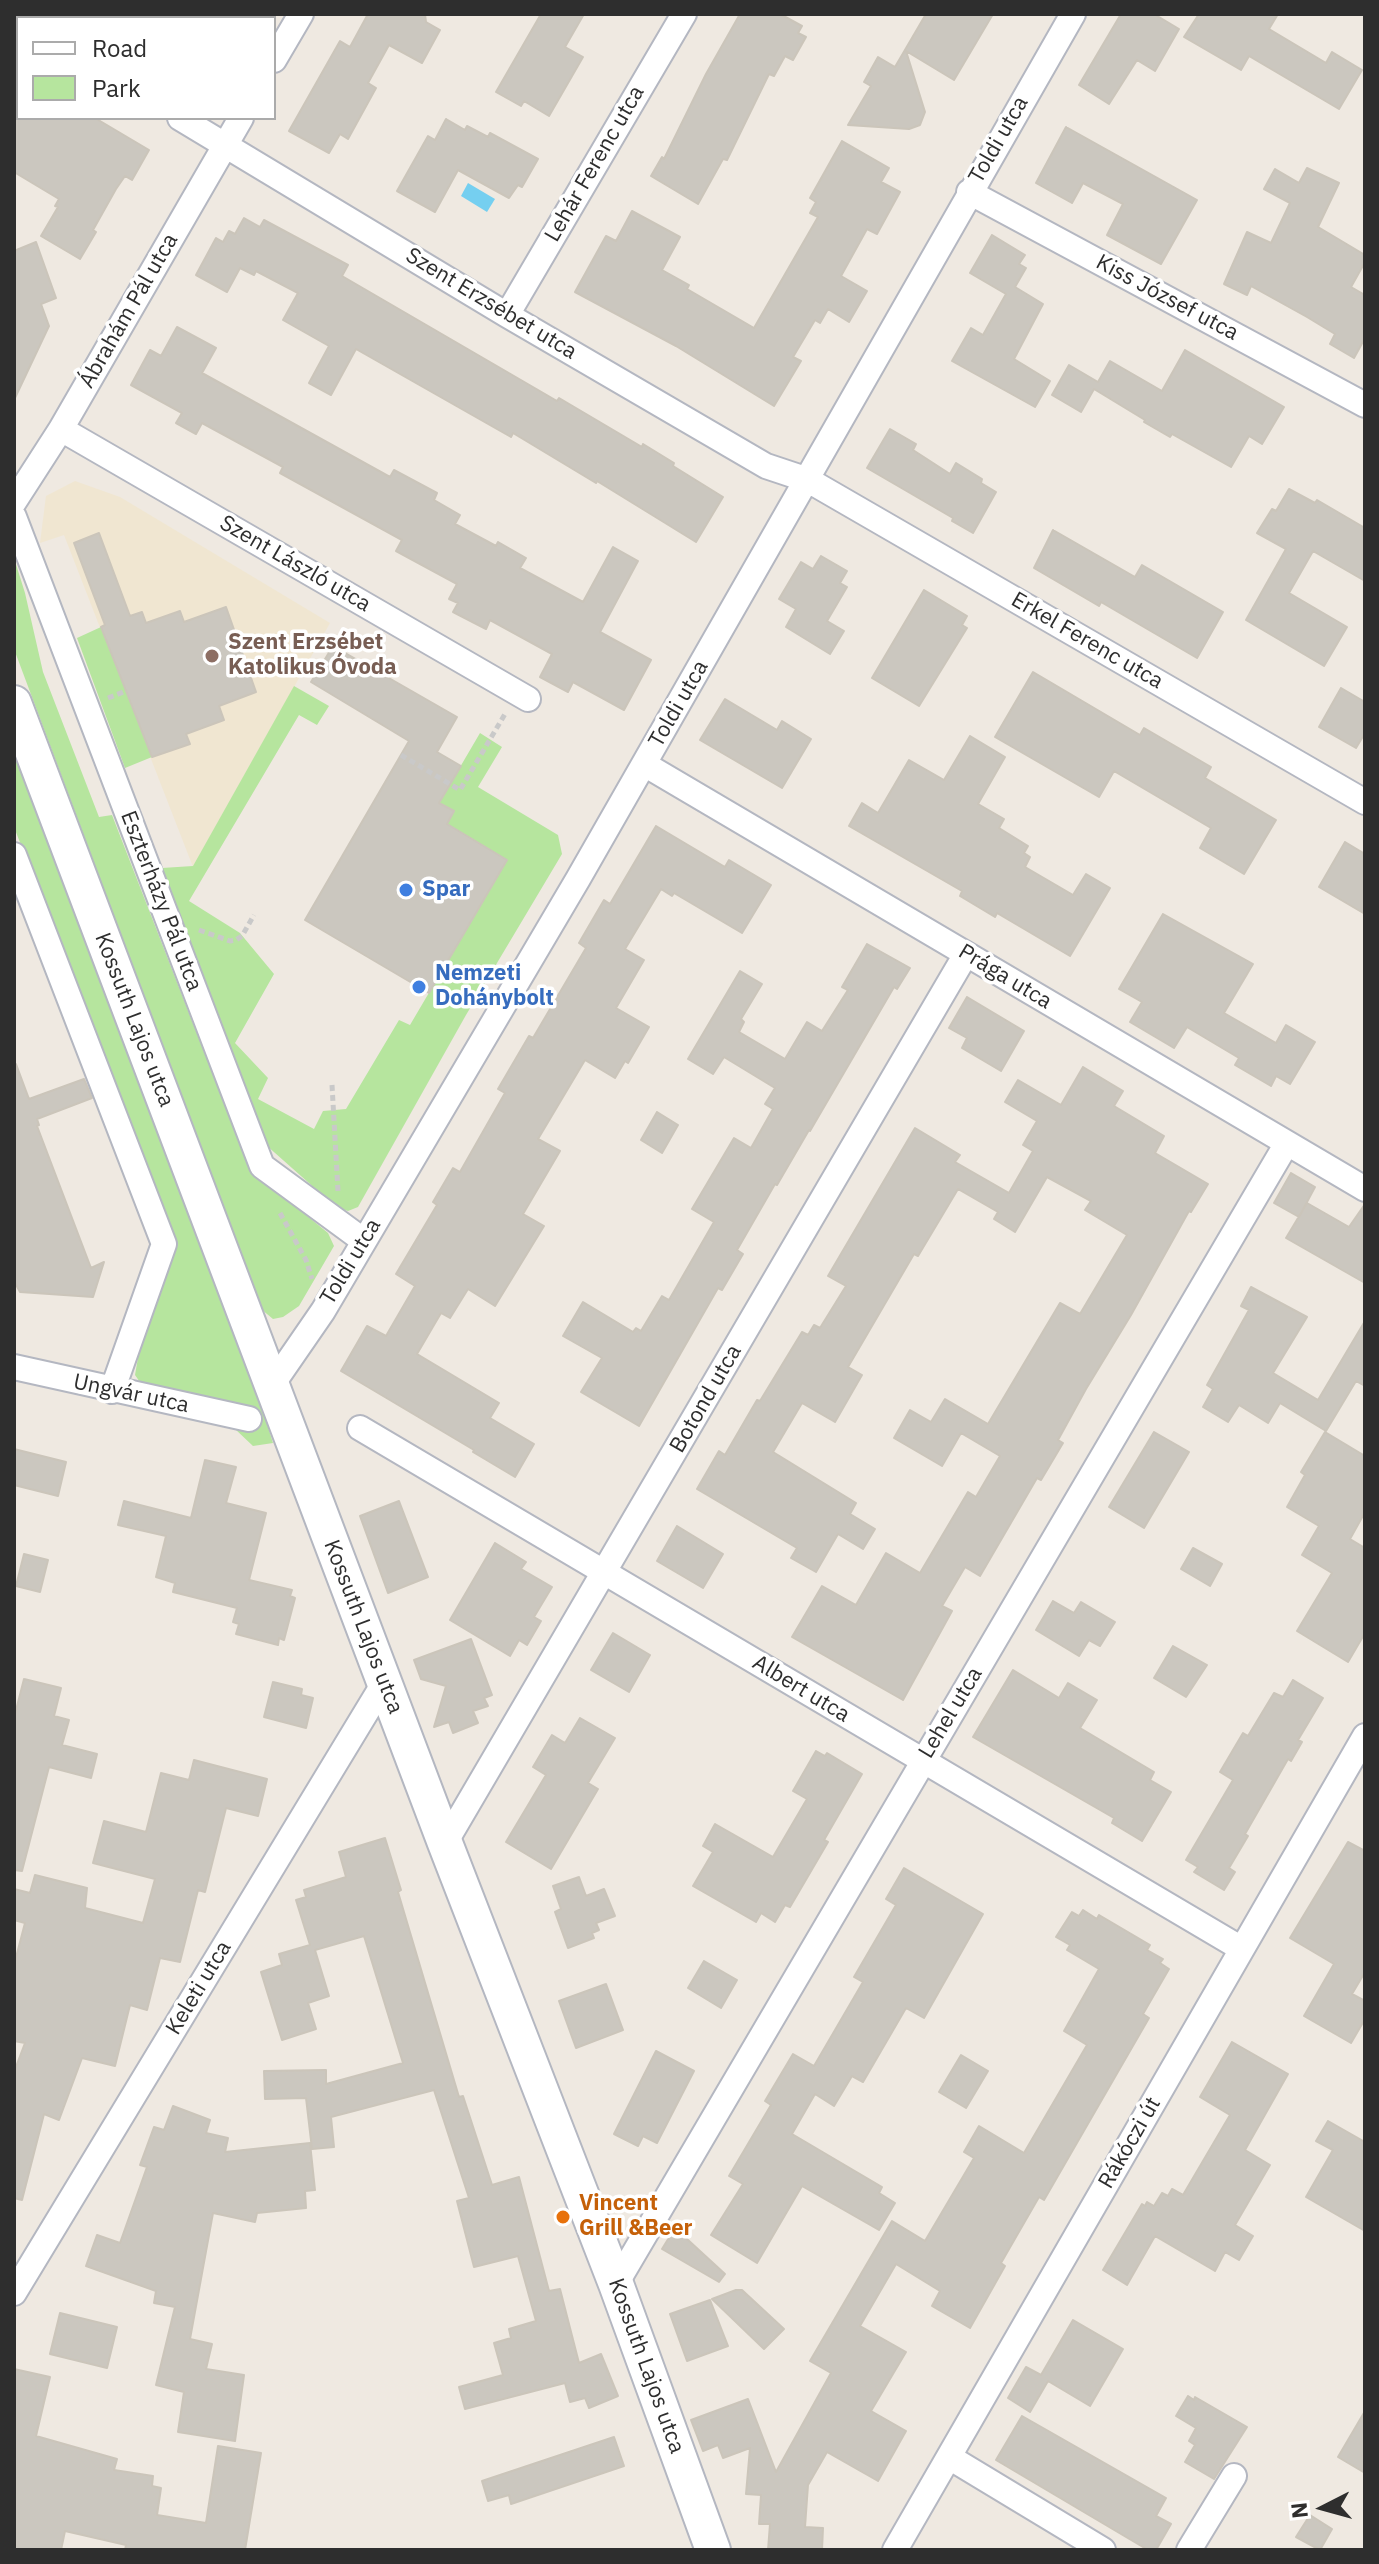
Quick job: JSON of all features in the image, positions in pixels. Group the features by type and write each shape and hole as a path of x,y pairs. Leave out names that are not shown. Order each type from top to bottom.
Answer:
{"street":[{"path":"276,57 301,14"},
{"name":"Lehár Ferenc utca","path":"507,315 684,14"},
{"name":"Toldi utca","path":"272,1385 323,1311 644,764 1073,14"},
{"name":"Szent Erzsébet utca","path":"183,120 507,315 766,466 808,480"},
{"name":"Ábrahám Pál utca","path":"14,502 61,429 240,120"},
{"name":"Kiss József utca","path":"969,192 1365,405"},
{"name":"Szent László utca","path":"61,429 523,696"},
{"name":"Erkel Ferenc utca","path":"808,480 1365,802"},
{"name":"Eszterházy Pál utca","path":"14,517 262,1166"},
{"name":"Kossuth Lajos utca","path":"14,703 384,1683 616,2284 713,2550"},
{"name":"Prága utca","path":"644,764 1365,1189"},
{"path":"14,855 164,1244 112,1391"},
{"name":"Botond utca","path":"445,1843 966,954"},
{"name":"Lehel utca","path":"616,2284 1287,1143"},
{"path":"262,1166 364,1241"},
{"name":"Ungvár utca","path":"14,1367 249,1419"},
{"name":"Albert utca","path":"360,1428 1242,1949"},
{"name":"Keleti utca","path":"14,2293 384,1683"},
{"name":"Rákóczi út","path":"895,2550 1365,1736"},
{"path":"949,2457 1103,2550"},
{"path":"1189,2550 1234,2476"}],"path":[{"path":"401,755 460,790 523,696"},
{"path":"191,925 230,941 242,936 254,915"},
{"path":"332,1085 339,1201"},
{"path":"262,1166 283,1219 306,1260 323,1311"}],"shaded area":[{"name":"Szent Erzsébet Katolikus Óvoda","path":"75,481 120,497 330,623 193,867 64,535 40,543 46,496"}],"green space":[{"path":"14,558 43,672 99,817 112,815 243,1152 255,1173 328,1233 334,1246 299,1306 283,1317 273,1319 261,1309 14,649"},
{"path":"101,627 152,757 125,768 77,638"},
{"path":"294,686 329,706 317,725 299,715 189,901 240,933 274,974 235,1043 268,1078 258,1099 314,1129 323,1111 346,1109 399,1020 410,1025 507,860 447,824 454,811 439,803 480,733 502,747 478,787 558,835 562,854 466,1015 358,1207 348,1211 336,1207 266,1145 201,979 162,868 193,866"},
{"path":"14,752 260,1401 273,1443 253,1446 235,1429 212,1398 144,1388 135,1375 140,1346 172,1233 14,827"}],"water":[{"path":"468,183 495,199 487,212 461,196"}],"building":[{"path":"368,14 425,14 426,22 440,30 422,63 389,45 368,83 376,88 348,139 340,134 329,153 289,131 340,41 350,47"},
{"path":"541,14 584,14 565,47 583,57 549,116 524,101 521,106 496,92"},
{"path":"740,14 780,14 802,26 798,33 806,37 793,60 785,56 774,76 769,74 727,160 723,159 698,204 651,176 662,157 664,159"},
{"path":"926,14 993,14 954,80 906,51 925,112 920,125 909,129 848,125 871,86 864,82 878,57 895,67"},
{"path":"1121,14 1154,14 1179,29 1155,71 1137,60 1109,104 1079,85"},
{"path":"1199,14 1278,14 1269,29 1326,63 1332,52 1362,70 1339,109 1249,56 1241,70 1184,37"},
{"path":"14,118 98,120 149,150 132,180 125,176 116,189 80,259 41,236 58,207 55,206 59,199 14,172"},
{"path":"446,119 465,130 467,126 488,137 490,133 538,159 522,187 518,185 509,198 458,170 435,212 397,191 428,136 435,140"},
{"path":"1066,127 1197,200 1161,264 1107,235 1123,204 1083,183 1072,203 1036,183"},
{"path":"842,141 889,168 881,182 900,192 877,234 867,229 841,276 867,291 849,322 828,309 820,323 815,320 793,357 801,361 774,406 676,346 575,292 606,236 616,241 632,211 680,237 662,270 689,285 687,289 754,328 818,217 810,213 816,202 810,198"},
{"path":"1307,168 1339,183 1318,227 1365,255 1365,262 1351,287 1365,295 1365,338 1354,358 1330,344 1335,334 1307,317 1251,286 1247,295 1224,284 1247,232 1271,243 1290,203 1264,189 1275,169 1299,183"},
{"path":"244,218 260,227 264,220 348,265 342,276 557,401 559,398 642,447 643,444 723,497 696,542 513,433 511,437 356,349 331,395 309,383 329,346 283,320 298,293 256,271 254,275 240,268 227,292 196,275 216,238 223,242 229,231 235,234"},
{"path":"992,235 1025,255 1019,264 1026,268 1015,287 1043,304 1014,359 1050,381 1035,407 952,361 971,328 983,335 1006,294 970,273"},
{"path":"36,242 56,298 41,304 49,326 14,400 14,251"},
{"path":"177,327 216,348 202,373 390,477 394,470 437,493 434,500 460,515 455,524 526,558 520,568 583,602 613,547 638,561 600,632 651,660 624,710 573,682 568,692 540,677 552,654 490,620 486,629 453,612 458,603 449,599 457,584 396,551 402,540 280,473 283,467 202,423 196,434 176,423 182,413 131,385 150,350 161,356"},
{"path":"1185,350 1284,407 1262,444 1249,436 1231,467 1172,434 1170,437 1094,389 1081,412 1052,395 1069,365 1098,382 1110,361 1162,391"},
{"path":"890,429 916,444 913,450 950,474 956,463 996,492 973,533 867,468"},
{"path":"1289,489 1315,503 1317,500 1365,528 1365,581 1313,551 1289,593 1347,627 1324,666 1246,620 1286,549 1257,533 1272,509 1276,511"},
{"path":"1053,530 1135,577 1142,565 1223,612 1197,658 1101,602 1099,606 1034,568"},
{"path":"99,533 130,616 142,612 146,623 180,611 184,622 226,607 256,692 219,706 224,720 186,734 190,744 152,757 101,627 105,625 74,543"},
{"path":"821,556 847,571 840,583 847,587 827,621 844,631 830,654 786,627 796,609 779,599 801,562 813,569"},
{"path":"924,590 967,616 962,625 967,628 919,706 872,678"},
{"name":"Spar","path":"333,646 457,717 437,752 461,766 439,803 454,811 447,824 507,860 429,993 305,920 409,741 311,682"},
{"path":"1033,672 1140,735 1144,728 1211,767 1205,778 1276,820 1244,874 1200,848 1211,828 1114,771 1099,797 995,737"},
{"path":"1341,688 1365,702 1365,733 1356,748 1319,727"},
{"path":"725,699 777,730 782,721 811,739 782,788 700,740"},
{"path":"970,736 1005,757 978,804 1004,819 999,828 1028,846 1024,853 1030,857 1025,867 1073,895 1086,874 1110,888 1070,956 997,913 995,917 960,896 962,891 849,826 862,803 878,813 909,760 944,780"},
{"path":"656,826 725,867 729,860 771,885 742,933 674,893 672,896 661,889 625,949 644,960 616,1008 649,1027 628,1063 625,1061 615,1078 585,1060 538,1139 560,1151 523,1214 544,1226 495,1306 468,1289 450,1318 441,1313 417,1354 499,1403 490,1418 534,1444 515,1477 341,1371 367,1326 386,1336 415,1286 396,1274 437,1205 433,1202 453,1168 460,1172 505,1093 498,1089 529,1036 533,1038 586,948 579,943 604,900 610,904"},
{"path":"1345,842 1365,854 1365,914 1319,887"},
{"path":"1163,914 1253,964 1224,1013 1276,1043 1286,1025 1315,1042 1290,1084 1276,1076 1271,1086 1235,1065 1239,1058 1187,1027 1174,1048 1130,1022 1142,1002 1119,989"},
{"path":"867,944 910,968 897,989 894,987 810,1131 775,1184 737,1250 743,1254 722,1290 718,1288 639,1426 581,1392 602,1358 563,1336 583,1302 633,1332 636,1328 641,1331 662,1296 669,1300 714,1222 692,1209 734,1138 751,1148 773,1109 765,1104 775,1088 724,1057 713,1074 688,1059 740,971 762,984 741,1019 744,1022 739,1032 785,1059 807,1022 822,1031 848,990 842,987"},
{"path":"967,997 1024,1031 1001,1071 962,1048 967,1038 949,1028"},
{"path":"14,1064 29,1099 84,1079 92,1098 37,1119 37,1126 91,1268 104,1262 93,1297 20,1292 14,1281"},
{"path":"1083,1067 1123,1091 1114,1106 1164,1136 1155,1153 1208,1184 1189,1211 1086,1389 1058,1440 1063,1443 1041,1480 1037,1478 980,1576 965,1567 942,1606 952,1611 903,1700 792,1637 822,1586 856,1605 886,1553 920,1573 968,1492 976,1497 1000,1456 961,1433 942,1466 894,1438 910,1410 931,1422 945,1399 988,1424 1060,1303 1080,1314 1127,1235 1085,1210 1091,1201 1047,1177 1015,1232 994,1219 998,1212 958,1189 918,1256 914,1254 848,1367 862,1375 835,1422 802,1403 773,1452 856,1503 850,1514 875,1529 863,1549 838,1534 816,1572 791,1558 797,1548 697,1489 719,1451 725,1455 802,1332 808,1335 814,1325 820,1328 846,1286 828,1276 915,1128 960,1155 955,1162 1009,1193 1033,1151 1023,1145 1037,1121 1005,1102 1018,1080 1061,1105"},
{"path":"657,1112 678,1125 662,1153 641,1140"},
{"path":"1291,1173 1315,1187 1299,1217 1274,1203"},
{"path":"1307,1203 1349,1227 1365,1204 1365,1283 1286,1238"},
{"path":"1251,1287 1307,1317 1273,1373 1318,1400 1365,1321 1365,1386 1356,1381 1326,1431 1280,1403 1268,1423 1239,1405 1228,1422 1203,1407 1213,1389 1207,1385 1249,1310 1241,1306"},
{"path":"1154,1432 1189,1452 1144,1528 1109,1507"},
{"path":"1325,1432 1365,1456 1365,1512 1350,1539 1365,1548 1365,1633 1348,1662 1297,1631 1332,1573 1302,1555 1319,1526 1287,1507 1305,1475 1301,1472"},
{"path":"14,1449 66,1462 58,1496 14,1485"},
{"path":"205,1460 236,1467 226,1503 266,1513 249,1580 292,1590 290,1596 295,1598 284,1640 279,1638 278,1645 236,1634 239,1624 233,1622 237,1608 173,1592 175,1583 156,1577 166,1536 118,1525 124,1501 191,1518"},
{"path":"399,1501 428,1577 388,1593 360,1516"},
{"path":"677,1526 723,1554 703,1588 657,1561"},
{"path":"495,1543 526,1562 521,1569 552,1587 534,1617 541,1621 527,1645 519,1640 510,1656 450,1620"},
{"path":"1193,1548 1222,1564 1210,1586 1181,1569"},
{"path":"24,1554 48,1560 40,1592 16,1586"},
{"path":"1053,1601 1074,1613 1081,1602 1115,1622 1100,1646 1089,1640 1079,1656 1036,1630"},
{"path":"613,1633 650,1655 629,1692 591,1670"},
{"path":"471,1639 492,1695 484,1698 488,1706 473,1711 478,1723 453,1733 449,1722 434,1727 446,1686 421,1679 414,1660"},
{"path":"1173,1646 1207,1665 1186,1697 1154,1678"},
{"path":"1013,1670 1059,1698 1068,1683 1097,1700 1080,1728 1154,1772 1150,1780 1171,1792 1142,1841 1112,1823 1114,1818 973,1737"},
{"path":"24,1679 61,1688 54,1716 69,1720 62,1745 97,1754 91,1778 49,1767 22,1871 14,1870 14,1718"},
{"path":"1293,1680 1323,1698 1298,1740 1302,1742 1291,1761 1288,1759 1245,1834 1248,1836 1229,1868 1235,1872 1224,1890 1194,1872 1198,1867 1186,1860 1233,1780 1220,1772 1243,1733 1248,1736 1274,1693 1283,1697"},
{"path":"273,1682 302,1689 301,1695 313,1698 306,1728 264,1717"},
{"path":"580,1718 615,1738 588,1783 598,1789 551,1869 506,1842 546,1775 533,1767 552,1735 565,1743"},
{"path":"816,1751 825,1756 827,1753 862,1774 824,1840 828,1842 790,1907 785,1905 775,1922 761,1913 756,1922 693,1886 713,1852 703,1846 715,1824 773,1857 807,1799 793,1791"},
{"path":"194,1760 267,1779 258,1816 226,1808 205,1892 198,1890 180,1962 160,1958 147,2010 130,2005 115,2066 82,2058 59,2120 44,2114 22,2200 14,2198 14,2072 25,2043 14,2041 14,1965 25,1923 14,1920 14,1889 30,1893 35,1875 87,1888 85,1908 143,1923 155,1879 93,1863 104,1821 146,1832 161,1773 189,1780"},
{"path":"385,1838 459,2097 463,2096 492,2185 519,2177 549,2291 560,2289 579,2363 601,2354 618,2396 589,2408 585,2398 570,2402 565,2383 465,2409 459,2387 503,2375 494,2343 511,2338 509,2329 536,2321 518,2256 474,2267 457,2201 469,2198 434,2090 331,2117 334,2147 312,2149 306,2098 265,2099 264,2071 326,2070 326,2084 403,2063 364,1936 315,1950 329,1996 308,2003 316,2029 282,2040 261,1972 282,1965 279,1954 310,1945 296,1900 306,1897 304,1890 346,1877 339,1852"},
{"path":"1348,1842 1365,1851 1365,1972 1352,1994 1365,2001 1365,2019 1351,2043 1304,2016 1334,1964 1290,1938"},
{"path":"904,1868 983,1914 924,2018 906,2008 863,2082 852,2076 834,2106 815,2094 792,2134 882,2187 879,2193 895,2203 879,2230 802,2186 757,2263 711,2235 743,2184 729,2176 771,2105 765,2101 793,2054 814,2066 863,1982 854,1977 896,1905 886,1899"},
{"path":"579,1877 586,1896 604,1889 615,1916 596,1923 599,1930 592,1933 594,1938 568,1948 555,1912 561,1909 553,1886"},
{"path":"1083,1910 1097,1919 1099,1915 1150,1945 1147,1950 1163,1959 1160,1963 1169,1969 1143,2014 1149,2018 1044,2200 1039,2197 1001,2263 1005,2266 970,2328 932,2306 940,2291 896,2264 860,2326 906,2352 871,2411 906,2431 878,2481 827,2452 808,2485 805,2527 823,2528 822,2550 768,2550 770,2524 759,2524 761,2495 746,2494 750,2448 723,2458 718,2445 703,2451 691,2420 748,2399 776,2472 831,2373 810,2361 892,2221 925,2241 974,2158 964,2152 979,2126 1024,2153 1087,2045 1064,2031 1099,1969 1067,1950 1070,1945 1056,1937 1072,1912 1079,1916"},
{"path":"704,1961 737,1980 721,2008 688,1988"},
{"path":"606,1984 623,2030 576,2048 559,2001"},
{"path":"1232,2042 1288,2074 1245,2150 1270,2165 1235,2225 1253,2236 1239,2260 1225,2252 1215,2271 1155,2236 1127,2285 1103,2270 1142,2204 1145,2206 1147,2202 1154,2206 1162,2193 1168,2196 1172,2189 1183,2195 1230,2115 1200,2097"},
{"path":"656,2051 694,2071 657,2143 643,2136 638,2146 614,2134"},
{"path":"961,2055 988,2071 966,2108 939,2092"},
{"path":"173,2106 210,2120 206,2133 228,2138 225,2152 310,2143 315,2190 305,2191 306,2208 257,2213 255,2222 213,2213 190,2339 212,2344 206,2369 244,2375 235,2441 178,2432 184,2392 156,2385 175,2307 154,2303 156,2291 86,2266 97,2235 120,2243 147,2167 140,2165 154,2127 164,2130"},
{"path":"1328,2121 1365,2142 1365,2231 1306,2197 1333,2150 1316,2141"},
{"path":"675,2228 725,2274 719,2282 662,2249"},
{"path":"742,2290 784,2329 764,2349 712,2299"},
{"path":"710,2300 728,2346 687,2361 670,2314"},
{"path":"60,2313 117,2327 107,2368 50,2354"},
{"path":"1073,2320 1123,2349 1090,2406 1048,2381 1030,2412 1008,2398 1026,2367 1041,2375"},
{"path":"14,2369 50,2377 36,2436 117,2459 114,2470 153,2476 152,2486 161,2488 157,2515 206,2523 218,2446 261,2453 245,2550 125,2550 126,2545 65,2531 61,2550 14,2550"},
{"path":"1188,2396 1247,2427 1214,2479 1185,2462 1195,2445 1189,2441 1196,2428 1176,2416"},
{"path":"1365,2411 1365,2473 1338,2457"},
{"path":"1022,2416 1166,2498 1156,2516 1171,2524 1156,2550 1148,2550 996,2460"},
{"path":"614,2437 624,2466 511,2504 509,2495 488,2501 482,2481"},
{"path":"1310,2515 1332,2529 1320,2550 1296,2537"}],"place":[{"name":"Szent Erzsébet Katolikus Óvoda","path":"212,656"},
{"name":"Spar","path":"406,890"},
{"name":"Nemzeti Dohánybolt","path":"419,987"},
{"name":"Vincent Grill &Beer","path":"563,2217"}]}
